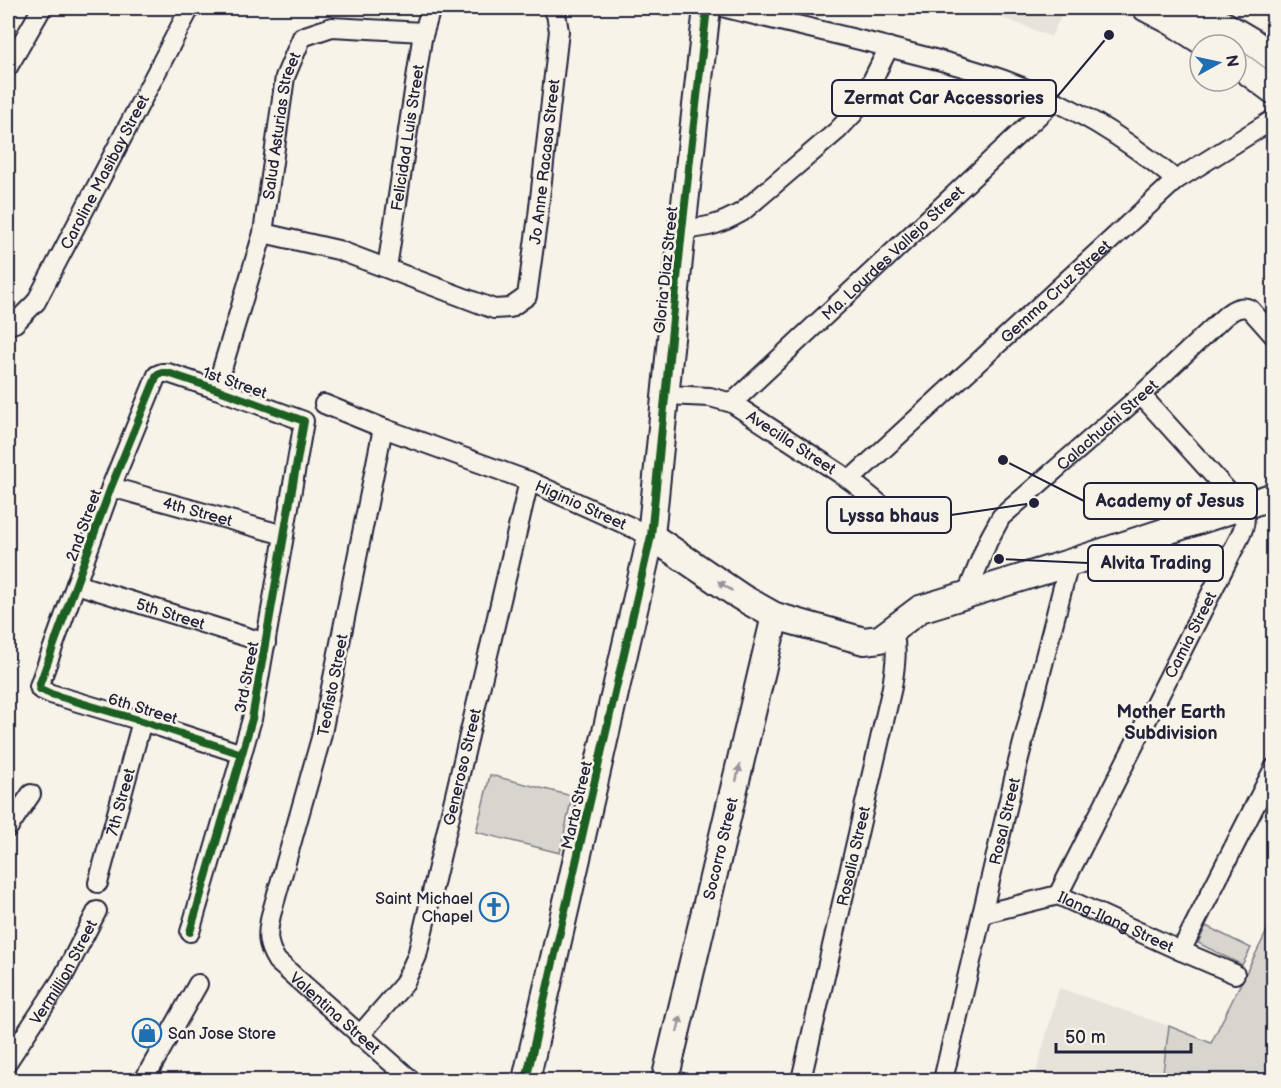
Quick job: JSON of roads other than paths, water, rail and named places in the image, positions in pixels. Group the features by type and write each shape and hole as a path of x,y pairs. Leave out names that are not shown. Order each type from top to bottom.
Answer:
{"street":[{"path":"8,67 42,8"},
{"name":"Caroline Masibay Street","path":"8,325 15,323 36,302 190,8"},
{"name":"Felicidad Luis Street","path":"387,268 423,32 431,8"},
{"name":"Jo Anne Racasa Street","path":"387,268 494,309 510,308 527,296 559,31 556,14 552,8"},
{"name":"Gloria Diaz Street","path":"651,536 682,230 708,8"},
{"path":"726,8 889,47 1012,82 1088,118 1148,157 1176,180"},
{"path":"1146,8 1190,33"},
{"path":"1195,8 1251,41 1274,58"},
{"name":"Salud Asturias Street","path":"216,389 263,233 285,77 302,37 332,27 423,32"},
{"path":"682,230 707,228 742,212 837,131 853,114 864,97 889,47"},
{"path":"1248,72 1274,91"},
{"name":"Ma. Lourdes Vallejo Street","path":"732,403 1054,101"},
{"name":"Gemma Cruz Street","path":"850,480 1176,180 1274,119"},
{"path":"263,233 338,250 387,268"},
{"name":"Calachuchi Street","path":"967,593 988,541 1001,517 1141,395 1224,317 1236,309 1250,309 1274,336"},
{"name":"1st Street","path":"157,375 168,373 304,421"},
{"name":"2nd Street","path":"39,687 111,487 157,375"},
{"name":"Avecilla Street","path":"666,395 710,397 732,403 850,480 902,522"},
{"path":"1141,395 1242,507"},
{"name":"Higinio Street","path":"324,404 528,481 651,536 741,597 775,616 864,641 880,639 920,609 1274,496"},
{"name":"3rd Street","path":"190,932 252,719 304,421"},
{"name":"Teofisto Street","path":"267,939 271,915 321,738 383,428"},
{"name":"Generoso Street","path":"359,1036 404,984 417,956 528,481"},
{"name":"4th Street","path":"111,487 284,535"},
{"name":"Camia Street","path":"1058,895 1244,526 1246,519 1242,507"},
{"name":"Marta Street","path":"526,1080 651,536"},
{"name":"Rosal Street","path":"943,1080 1017,766 1069,563"},
{"name":"5th Street","path":"76,584 266,643"},
{"name":"Socorro Street","path":"665,1080 775,616"},
{"name":"Rosalia Street","path":"801,1080 891,687 896,658 893,630"},
{"name":"6th Street","path":"39,687 51,694 242,754"},
{"name":"7th Street","path":"98,883 142,721"},
{"name":"Ilang-Ilang Street","path":"1181,951 1274,768"},
{"path":"8,828 31,794"},
{"name":"Ilang-Ilang Street","path":"982,914 1058,895 1235,974"},
{"name":"Vermillion Street","path":"8,1061 62,979 97,911"},
{"name":"Valentina Street","path":"267,939 277,961 411,1080"},
{"path":"144,1080 198,984"}],"place":[{"name":"Zermat Car Accessories","path":"1109,35"},
{"name":"Academy of Jesus","path":"1003,460"},
{"name":"Lyssa bhaus","path":"1034,503"},
{"name":"Alvita Trading","path":"999,559"},
{"name":"Saint Michael Chapel","path":"494,907"},
{"name":"San Jose Store","path":"147,1033"}],"district":[{"name":"Mother Earth Subdivision","path":"1171,722"}]}
